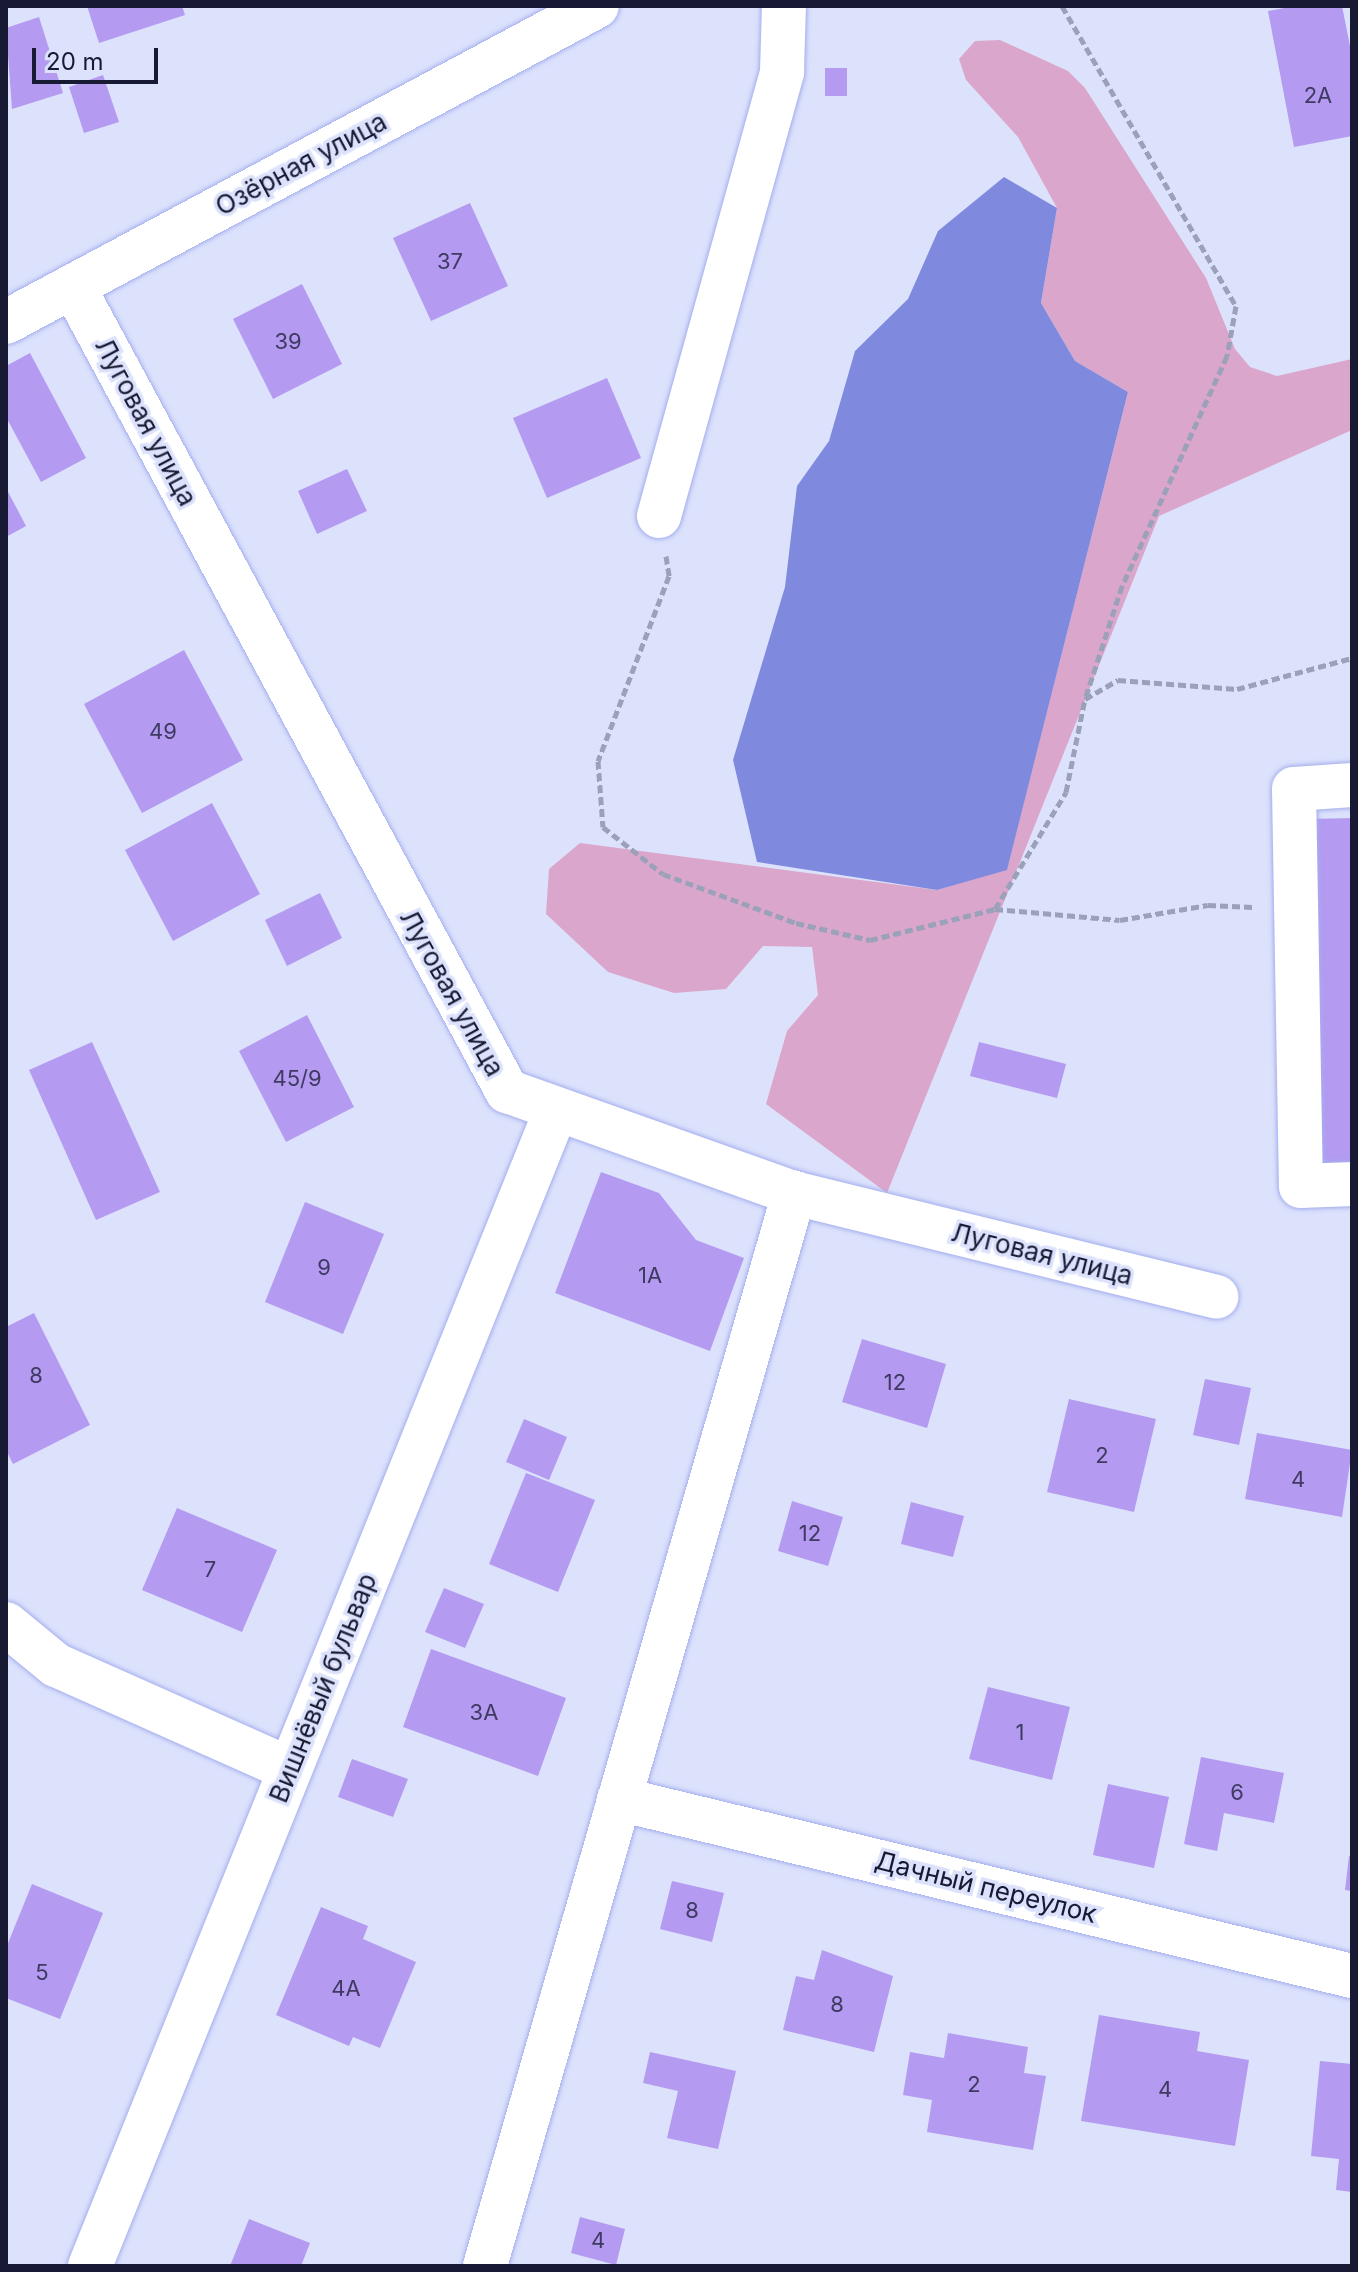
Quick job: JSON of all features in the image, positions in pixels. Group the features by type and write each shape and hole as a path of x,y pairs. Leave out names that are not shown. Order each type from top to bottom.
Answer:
{"street":[{"name":"Озёрная улица","path":"6,322 597,6"},
{"path":"659,516 782,72 784,6"},
{"name":"Луговая улица","path":"73,286 493,1072 507,1091 794,1193 1216,1297"},
{"path":"1352,785 1294,789 1301,1186 1352,1184"},
{"name":"Вишнёвый бульвар","path":"90,2266 556,1110"},
{"path":"485,2266 794,1193"},
{"path":"6,1624 56,1665 290,1769"},
{"name":"Дачный переулок","path":"619,1799 1352,1976"}],"path":[{"path":"995,909 1066,792 1085,699 1122,586 1227,356 1236,306 1062,6"},
{"path":"659,516 669,576 598,761 603,827 663,874 796,923 870,940 995,909 1120,920 1208,905 1296,909"},
{"path":"1085,699 1118,680 1237,689 1352,658"}],"shaded area":[{"path":"1000,40 1068,71 1085,88 1206,278 1235,349 1250,367 1277,376 1352,359 1352,430 1159,516 887,1193 766,1104 787,1031 818,995 812,947 763,946 726,989 674,993 608,972 546,914 549,869 580,843 937,890 1007,869 1128,392 1075,361 1041,303 1057,208 1018,137 966,80 959,59 975,41"}],"water":[{"path":"1004,177 1057,208 1041,303 1075,361 1128,392 1007,870 937,890 757,862 733,760 785,587 797,486 829,441 855,351 908,299 938,231"}],"building":[{"path":"87,6 182,6 185,15 99,43"},
{"path":"1295,6 1342,6 1352,56 1352,136 1294,147 1268,11"},
{"path":"39,17 63,93 12,109 6,28"},
{"path":"825,68 847,68 847,96 825,96"},
{"path":"103,75 119,122 84,133 69,87"},
{"path":"470,203 508,286 431,321 393,238"},
{"path":"302,284 342,364 273,399 233,319"},
{"path":"30,353 86,458 41,482 6,417 6,366"},
{"path":"607,378 641,458 547,498 513,418"},
{"path":"347,469 367,511 317,534 298,491"},
{"path":"6,488 26,526 6,537"},
{"path":"184,650 243,760 142,813 84,704"},
{"path":"212,803 260,894 173,941 125,850"},
{"path":"1352,818 1352,1166 1317,1167 1309,819"},
{"path":"320,893 342,938 287,966 265,920"},
{"path":"307,1015 354,1107 286,1142 239,1051"},
{"path":"92,1042 160,1192 96,1220 29,1070"},
{"path":"979,1042 1066,1064 1057,1098 970,1076"},
{"path":"601,1172 659,1193 696,1240 744,1258 710,1351 555,1293"},
{"path":"305,1202 384,1234 343,1334 265,1302"},
{"path":"34,1313 90,1425 13,1464 6,1450 6,1327"},
{"path":"862,1339 946,1364 927,1428 842,1402"},
{"path":"1205,1379 1251,1388 1239,1445 1193,1435"},
{"path":"1069,1399 1156,1419 1134,1512 1047,1492"},
{"path":"524,1419 567,1437 549,1480 506,1462"},
{"path":"1257,1433 1352,1450 1342,1517 1245,1499"},
{"path":"526,1473 595,1500 558,1592 489,1564"},
{"path":"792,1501 843,1517 828,1566 778,1551"},
{"path":"911,1502 964,1516 953,1557 901,1544"},
{"path":"177,1508 277,1550 242,1632 142,1590"},
{"path":"444,1588 484,1604 465,1648 425,1632"},
{"path":"431,1649 566,1698 538,1776 403,1727"},
{"path":"988,1687 1070,1707 1052,1780 969,1759"},
{"path":"1201,1757 1284,1773 1274,1823 1224,1813 1217,1851 1184,1844"},
{"path":"352,1759 408,1779 393,1817 338,1797"},
{"path":"1108,1784 1169,1797 1154,1868 1093,1855"},
{"path":"1349,1856 1352,1857 1352,1891 1345,1890"},
{"path":"672,1881 724,1893 712,1942 660,1929"},
{"path":"32,1884 103,1913 60,2019 6,1998 6,1948"},
{"path":"321,1907 368,1926 363,1939 416,1962 380,2048 353,2037 349,2046 276,2015"},
{"path":"822,1950 893,1976 874,2052 783,2030 796,1976 814,1980"},
{"path":"1099,2015 1200,2032 1197,2051 1249,2060 1235,2146 1081,2121"},
{"path":"948,2033 1028,2047 1024,2073 1046,2076 1033,2150 927,2132 932,2100 903,2095 910,2052 944,2058"},
{"path":"650,2052 736,2071 718,2149 667,2138 678,2091 643,2083"},
{"path":"1320,2061 1352,2064 1352,2192 1336,2190 1339,2159 1311,2156"},
{"path":"580,2217 625,2229 616,2265 571,2253"},
{"path":"249,2219 310,2243 301,2266 230,2266"}]}
